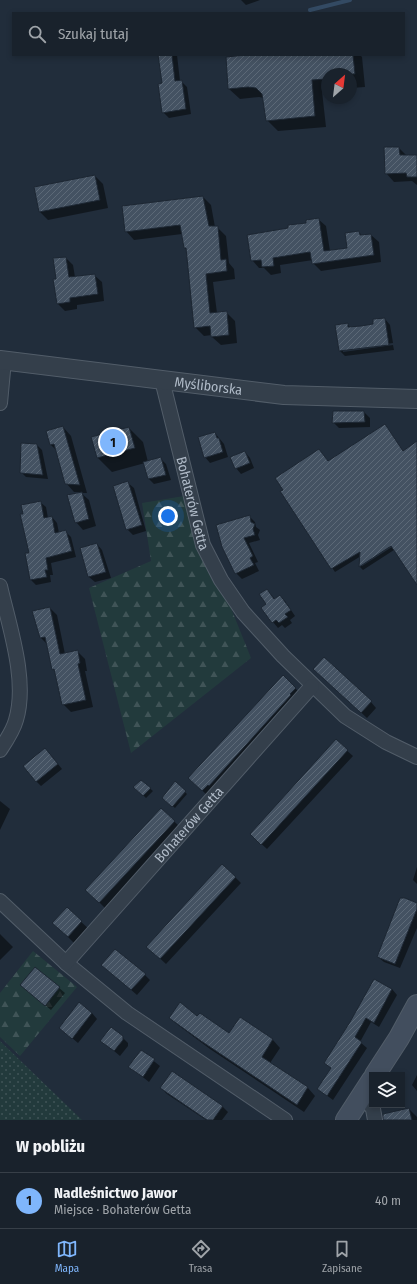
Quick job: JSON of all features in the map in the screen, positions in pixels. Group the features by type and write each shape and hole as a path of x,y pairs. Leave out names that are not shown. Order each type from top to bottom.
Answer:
{"main road":[{"path":"377,1072 399,1038 417,1005"},
{"path":"346,1120 368,1087"}],"street":[{"name":"Myśliborska","path":"2,360 284,395 417,399"},
{"path":"0,403 2,360"},
{"name":"Bohaterów Getta","path":"162,380 203,545 221,580 243,612 283,656 312,686 345,716 386,742 417,757"},
{"path":"0,586 20,685 20,702 16,721 7,740 0,750"},
{"name":"Bohaterów Getta","path":"66,963 312,686"},
{"path":"0,901 66,963 127,1012 285,1120"},
{"path":"368,1087 376,1120"}],"green space":[{"path":"190,495 198,526 251,658 131,753 89,588 151,561 142,503"},
{"path":"33,951 77,987 20,1056 0,1037 0,993"},
{"path":"0,1041 82,1120 0,1120"}],"building":[{"path":"158,56 172,56 175,81 182,80 186,109 162,113 158,84 162,83"},
{"path":"353,56 354,68 321,68 321,79 312,80 315,116 266,121 262,94 256,88 248,87 228,89 226,57"},
{"path":"384,147 399,147 400,155 417,155 417,177 407,177 406,173 385,174"},
{"path":"95,175 100,200 39,212 34,187"},
{"path":"203,196 209,226 218,226 221,260 226,259 227,271 206,274 210,313 227,311 229,335 211,337 210,326 194,328 186,248 184,248 180,225 125,232 122,206"},
{"path":"319,218 324,251 347,248 345,233 359,231 360,235 371,234 374,255 312,264 310,252 273,258 274,266 262,267 261,260 251,261 247,235 288,228 288,225 306,223 306,220"},
{"path":"66,257 69,277 95,274 98,294 70,298 70,302 57,304 53,279 56,279 53,258"},
{"path":"385,318 389,345 339,351 335,325 348,323 348,327 361,326 373,324 373,319"},
{"path":"333,411 364,411 365,422 332,423"},
{"path":"385,424 403,451 417,441 417,585 391,546 359,567 360,552 331,569 280,491 283,490 275,478 319,449 328,461"},
{"path":"63,426 80,485 65,484 54,444 50,445 46,431"},
{"path":"129,427 135,448 97,458 91,437"},
{"path":"215,432 217,438 219,438 223,452 204,458 198,437"},
{"path":"21,443 37,444 43,475 20,473"},
{"path":"245,451 250,463 235,469 230,457"},
{"path":"161,457 166,475 148,479 143,462"},
{"path":"128,481 142,525 126,530 113,486"},
{"path":"82,492 89,519 75,523 67,495"},
{"path":"41,501 44,518 52,516 55,533 66,530 72,551 46,558 48,570 45,570 47,577 30,580 25,553 29,553 20,514 23,514 21,505"},
{"path":"250,515 251,522 255,524 253,529 255,535 244,538 253,556 250,558 254,565 235,574 222,547 216,525"},
{"path":"97,543 106,572 88,577 80,548"},
{"path":"267,589 274,599 280,595 291,610 285,614 288,617 279,623 276,620 272,623 261,608 266,604 259,594"},
{"path":"50,607 60,654 78,650 80,663 78,664 86,700 62,705 54,669 52,670 45,637 40,638 32,611"},
{"path":"324,657 372,701 361,713 313,669"},
{"path":"283,675 296,688 209,786 208,785 202,791 188,778"},
{"path":"336,739 348,750 261,845 250,834"},
{"path":"45,748 58,764 36,782 23,766"},
{"path":"141,780 151,788 143,796 133,787"},
{"path":"175,781 186,791 172,807 162,798"},
{"path":"161,808 175,821 99,903 85,890"},
{"path":"222,864 236,877 160,959 146,947"},
{"path":"400,898 405,898 417,903 417,909 395,964 377,957"},
{"path":"67,907 82,921 68,937 52,923"},
{"path":"115,949 146,974 131,990 101,965"},
{"path":"35,967 60,987 45,1006 20,985"},
{"path":"374,979 392,989 374,1023 366,1018 355,1037 362,1042 327,1096 317,1089 331,1068 324,1063 350,1022"},
{"path":"79,1002 92,1013 72,1039 59,1028"},
{"path":"180,1002 197,1016 200,1013 229,1033 240,1017 273,1039 262,1057 308,1087 297,1105 169,1018"},
{"path":"111,1027 123,1036 123,1040 114,1051 100,1041"},
{"path":"141,1050 155,1059 143,1077 128,1067"},
{"path":"172,1071 223,1106 213,1120 207,1120 160,1088"},
{"path":"409,1108 412,1120 383,1120 383,1114"}],"waterway":[{"path":"310,10 350,0"}],"place":[{"name":"Nadleśnictwo Jawor","path":"113,442"}]}
